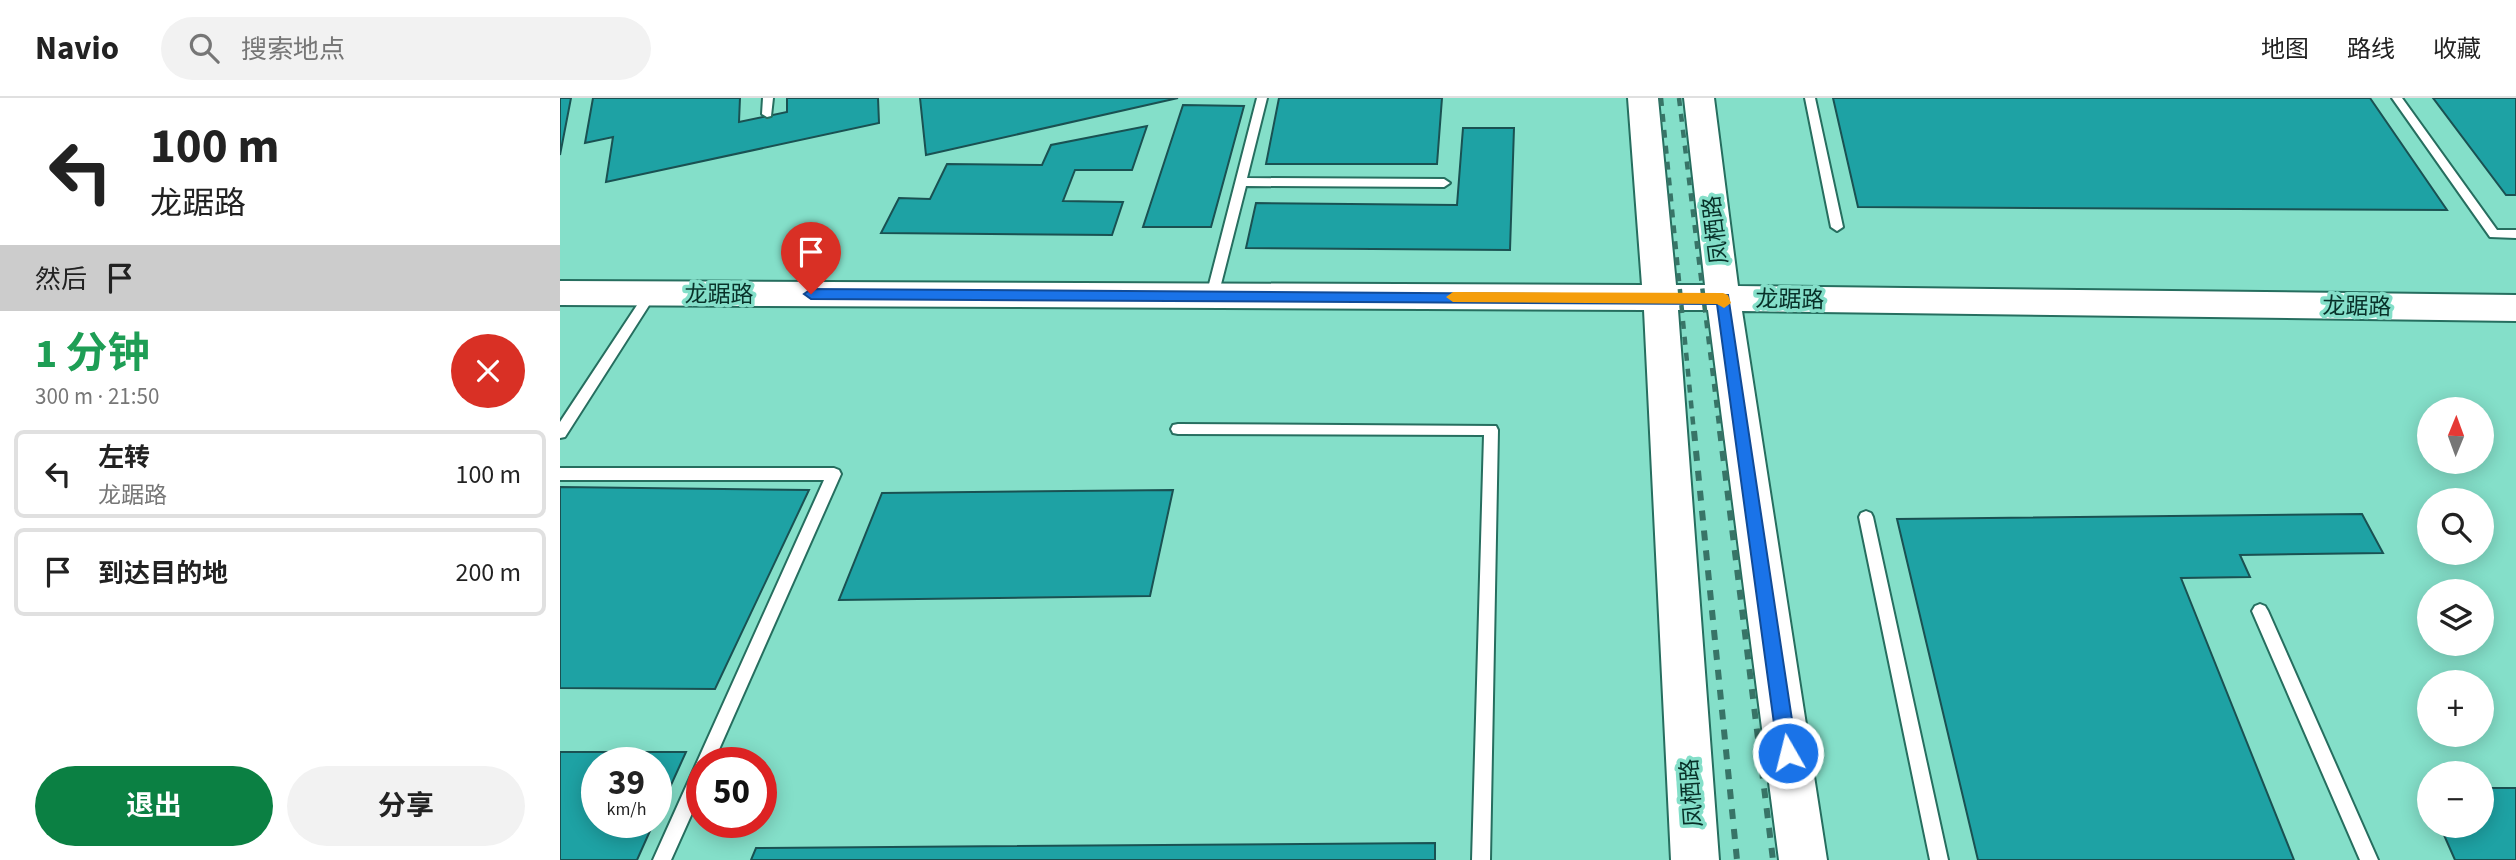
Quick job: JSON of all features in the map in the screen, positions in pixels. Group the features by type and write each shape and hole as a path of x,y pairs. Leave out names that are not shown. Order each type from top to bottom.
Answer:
{"street":[{"name":"凤栖路","path":"1643,98 1660,298 1695,860"},
{"name":"凤栖路","path":"1699,98 1723,298 1803,860"},
{"name":"龙踞路","path":"560,293 1723,298 2516,308"}],"lane":[{"path":"767,114 768,98"},
{"path":"1212,296 1262,98"},
{"path":"1810,98 1837,227"},
{"path":"2398,98 2494,234 2516,234"},
{"path":"1240,183 1444,183"},
{"path":"560,433 651,293"},
{"path":"1178,429 1492,430 1481,860"},
{"path":"560,474 834,474 712,747"},
{"path":"1866,517 1939,860"},
{"path":"2260,611 2369,860"},
{"path":"662,860 686,807"}],"building":[{"path":"560,98 571,98 560,155"},
{"path":"593,98 740,98 739,122 787,112 787,98 878,98 879,123 606,182 613,137 585,143"},
{"path":"920,98 1178,98 926,155"},
{"path":"1279,98 1442,98 1437,164 1266,164"},
{"path":"1833,98 2370,98 2447,210 1858,207"},
{"path":"2433,98 2516,98 2516,195 2506,195"},
{"path":"1183,105 1244,106 1211,227 1143,227"},
{"path":"1147,126 1132,170 1075,170 1063,201 1123,202 1112,235 881,233 899,198 930,199 947,164 1042,165 1051,145"},
{"path":"1463,128 1514,128 1510,250 1246,248 1256,203 1457,205"},
{"path":"560,487 809,490 715,689 560,688"},
{"path":"1173,490 1150,596 839,600 882,493"},
{"path":"2362,514 2383,553 2240,555 2250,577 2181,578 2294,860 1978,860 1897,519"},
{"path":"560,752 581,752 581,838 647,838 637,860 560,860"},
{"path":"672,752 686,752 672,783"},
{"path":"2494,788 2516,788 2516,860 2455,860 2445,838 2494,838"},
{"path":"1435,843 1435,860 751,860 756,848"}],"railway":[{"path":"1661,98 1694,433"},
{"path":"1679,98 1720,433"},
{"path":"1694,431 1737,860"},
{"path":"1720,431 1773,860"}],"slow traffic":[{"path":"1453,297 1723,298 1724,303"}],"route":[{"path":"811,294 1723,298 1788,753"}]}
